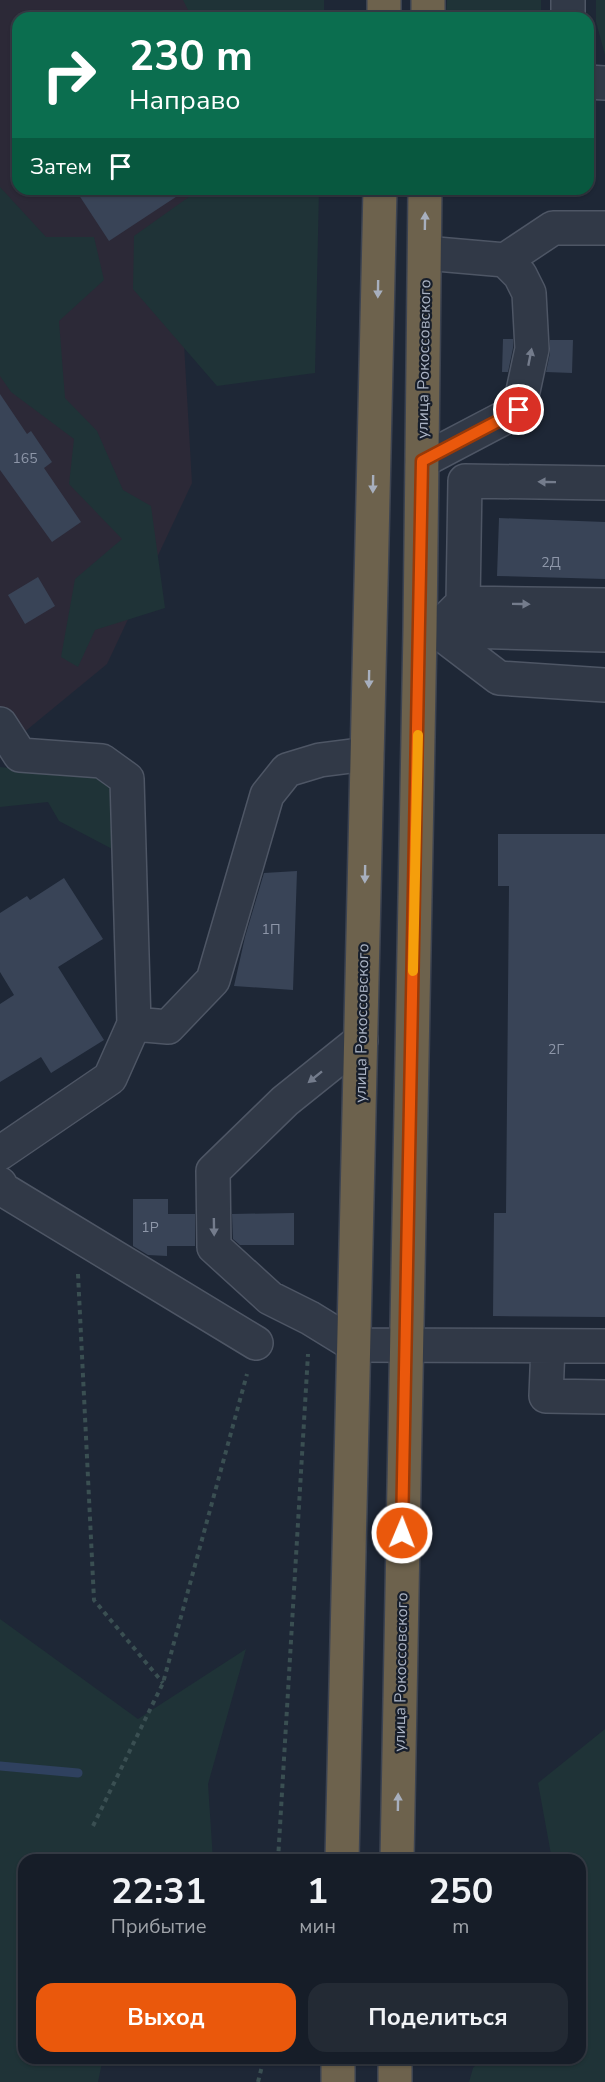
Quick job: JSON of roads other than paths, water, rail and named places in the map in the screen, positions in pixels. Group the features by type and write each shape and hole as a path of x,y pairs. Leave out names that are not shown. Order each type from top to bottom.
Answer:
{"highway":[{"name":"улица Рокоссовского","path":"342,1854 380,195"},
{"name":"улица Рокоссовского","path":"397,1854 405,1346 428,630 422,461 425,195"},
{"path":"338,2064 338,2082"},
{"path":"395,2064 395,2082"}],"street":[{"path":"425,253 506,260 553,228 605,228"},
{"path":"422,461 519,410 532,349 529,293 520,275 506,260"},
{"path":"463,603 465,481 605,483"},
{"path":"428,630 463,603 605,605"},
{"path":"428,630 605,635"},
{"path":"428,630 499,678 605,685"},
{"path":"0,724 20,755 102,761 127,778 134,1024 110,1078 0,1153"},
{"path":"134,1024 168,1027 213,980 267,795 287,770 320,760 367,754"},
{"path":"361,1040 285,1101 213,1171 214,1247 270,1298 310,1318 354,1345 605,1346"},
{"path":"0,1184 2,1189 256,1343"},
{"path":"548,1346 546,1396 605,1397"}],"waterway":[{"path":"0,1766 78,1773"}]}
